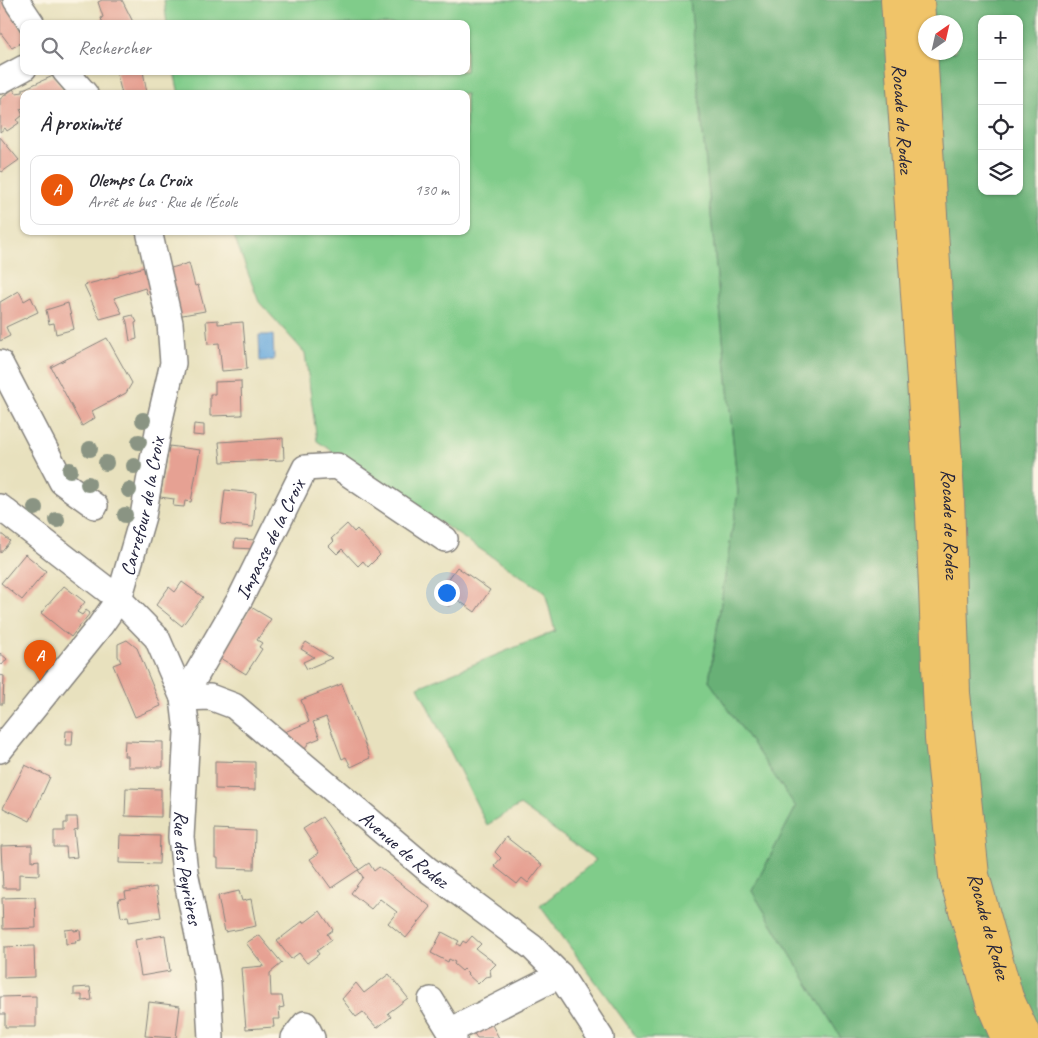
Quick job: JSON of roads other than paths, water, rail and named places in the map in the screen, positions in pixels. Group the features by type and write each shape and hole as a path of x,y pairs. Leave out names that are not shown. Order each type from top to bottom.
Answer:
{"highway":[{"name":"Rocade de Rodez","path":"895,0 930,514 939,740 954,876 990,1003 1005,1038"},
{"name":"Rocade de Rodez","path":"920,0 949,486 956,693 975,875 1009,997 1028,1038"}],"street":[{"path":"16,0 29,20"},
{"path":"0,81 20,70"},
{"path":"68,75 82,90"},
{"name":"Carrefour de la Croix","path":"120,599 143,516 173,363 170,324 151,235"},
{"path":"0,363 62,482 94,506"},
{"name":"Impasse de la Croix","path":"183,698 240,600 306,468 337,466 445,539"},
{"name":"Carrefour de la Croix","path":"0,507 120,599 157,638 183,698"},
{"path":"0,750 120,599"},
{"name":"Avenue de Rodez","path":"183,698 210,697 234,706 427,869 532,947 560,975 601,1038"},
{"name":"Rue des Peyrières","path":"183,698 186,732 181,837 184,872 208,984 210,1038"},
{"path":"431,1000 452,1034 560,975"},
{"path":"294,1038 305,1024 312,1038"}],"water":[{"path":"259,335 273,335 274,360 260,361"}],"place":[{"name":"Olemps La Croix","path":"40,681"}]}
